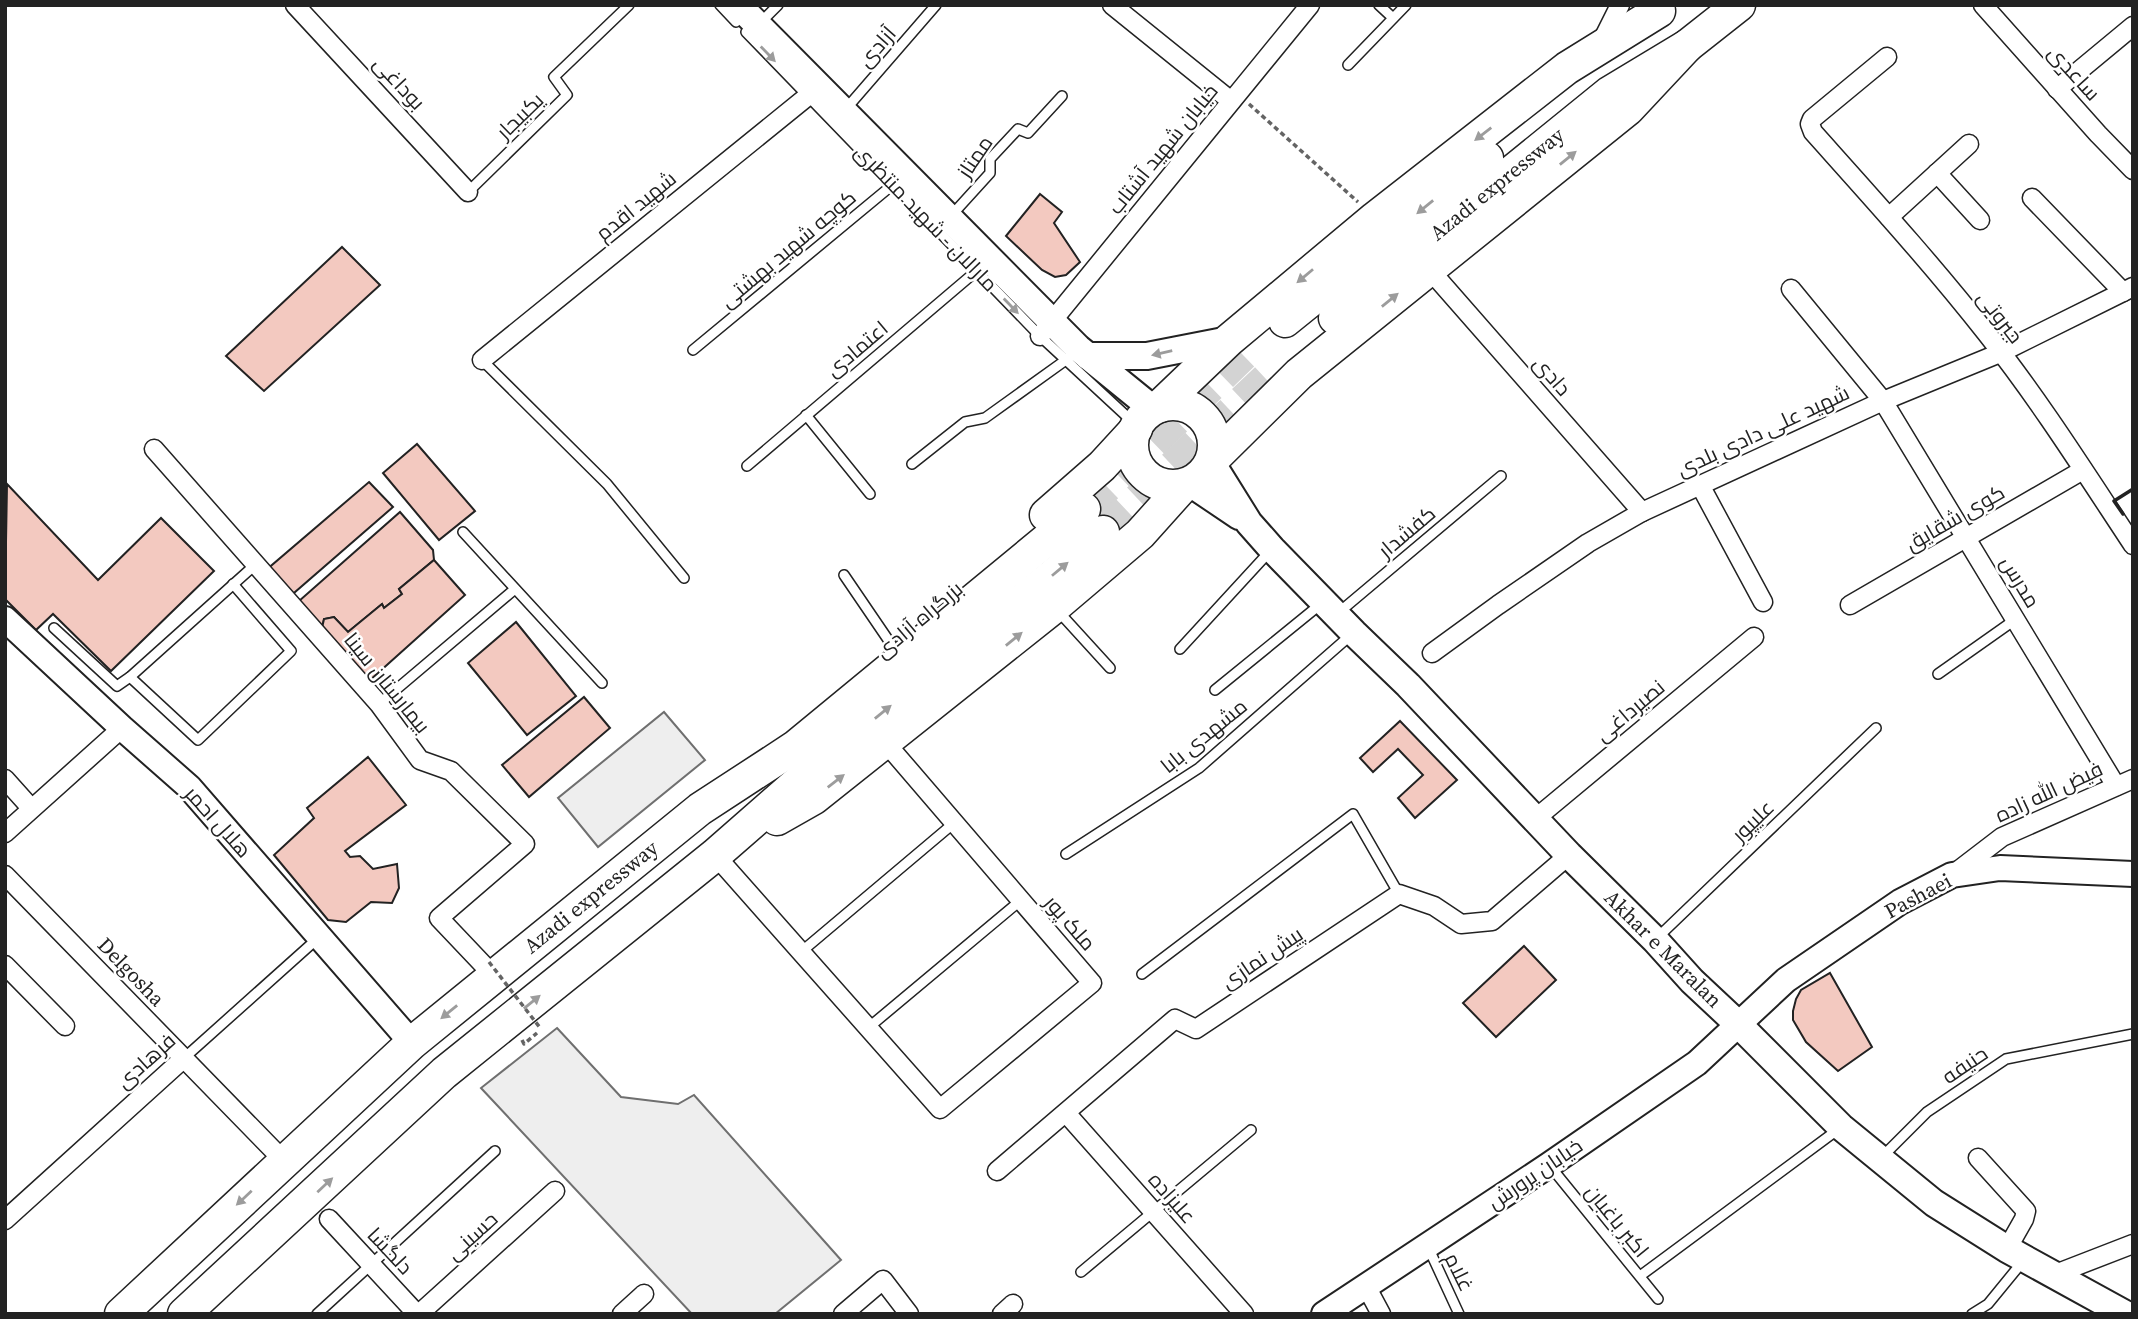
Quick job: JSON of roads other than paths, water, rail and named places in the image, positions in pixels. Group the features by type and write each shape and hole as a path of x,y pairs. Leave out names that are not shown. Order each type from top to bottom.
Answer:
{"highway":[{"name":"Azadi expressway","path":"1266,379 1381,278 1609,93 1687,46 1739,5"},
{"path":"1236,347 1375,218 1567,68 1663,8"},
{"name":"Azadi expressway","path":"1236,347 1593,72 1663,8"},
{"path":"715,855 814,798 1054,607 1140,534 1299,374 1628,109 1687,46"},
{"name":"بزرگراه آزادی","path":"700,809 775,737 891,644 1102,466 1146,418 1200,370 1236,347"},
{"path":"1200,370 1201,392 1215,412 1227,420 1240,424 1250,423"},
{"path":"1171,404 1194,409 1203,416 1214,437 1214,448 1199,472 1161,485 1142,472 1132,451 1132,440 1146,418 1171,404"},
{"path":"1102,466 1124,469 1140,481 1153,500 1156,516"},
{"name":"Azadi expressway","path":"121,1314 491,969 700,809 795,747 1094,520 1052,576 811,771 715,855 444,1073 184,1314"}],"main road":[{"name":"مارالان - شهید منتظری","path":"738,5 814,91 844,111 899,179 949,218 983,265 1046,330 1146,418"},
{"path":"1077,355 1147,356 1236,347"},
{"name":"Akhar e Maralan","path":"1199,472 1692,981 1740,1024 1841,1127 1934,1203 2114,1312"},
{"name":"هلال احمر","path":"5,619 189,788 412,1043"},
{"name":"Pashaei","path":"1740,1024 1786,980 1900,902 1952,875 2000,868 2133,874"},
{"name":"خیابان پرورش","path":"1324,1314 1697,1063 1740,1024"}],"street":[{"path":"1112,5 1235,97"},
{"name":"خیابان شهید آشتاب","path":"1046,330 1310,5"},
{"path":"1598,48 1620,5"},
{"name":"ساعدی","path":"1983,5 2098,134 2129,158"},
{"name":"بوداغی","path":"302,8 468,192"},
{"path":"2057,89 2133,26"},
{"name":"جبروتی","path":"1887,57 1812,119 1813,132 1889,217 2000,353 2133,545"},
{"name":"شهید اقدم","path":"482,360 814,91"},
{"path":"1889,217 1969,144"},
{"path":"1937,173 1980,220"},
{"path":"2032,198 2128,289"},
{"name":"دادی","path":"1429,269 1642,512"},
{"name":"مدرس","path":"1791,289 1883,401 2116,786"},
{"name":"شهید علی دادی بلدی","path":"1432,653 1588,543 1642,512 1883,401 2000,353 2128,289"},
{"name":"بیمارستان سینا","path":"154,449 379,704 420,760 451,771 525,844 439,918 491,969"},
{"name":"کوی شقایق","path":"1850,605 2083,470"},
{"path":"1700,485 1763,602"},
{"name":"نصیرداغی","path":"1535,819 1754,638"},
{"path":"5,833 122,729"},
{"name":"ملک پور","path":"868,1028 940,1109 1092,984 885,742"},
{"path":"5,779 31,808"},
{"name":"فیض الله زاده","path":"1952,875 2002,837 2133,779"},
{"path":"715,855 868,1028"},
{"path":"1399,894 1434,906 1461,924 1492,922 1569,855"},
{"name":"Delgosha","path":"5,875 284,1161"},
{"name":"پیش نمازی","path":"997,1171 1175,1018 1196,1029 1399,894"},
{"path":"5,965 65,1026"},
{"name":"فرهادی","path":"5,1220 183,1059"},
{"name":"علیزاده","path":"1066,1113 1244,1314"},
{"path":"1978,1158 2026,1212 2016,1254"},
{"name":"حسینی","path":"418,1314 555,1191"},
{"name":"دلگشا","path":"329,1219 418,1314"},
{"path":"2053,1275 2133,1244"},
{"path":"843,1314 883,1280 909,1314"},
{"path":"1366,1286 1381,1314"},
{"path":"622,1314 644,1294"}],"lane":[{"name":"یکبیجار","path":"468,192 567,95 554,77 629,5"},
{"name":"مارالان - شهید منتظری","path":"720,5 814,91 983,265"},
{"path":"758,25 778,5"},
{"name":"آزادی","path":"844,111 936,5"},
{"path":"1378,5 1393,18"},
{"path":"1348,65 1406,5"},
{"name":"ممتاز","path":"949,218 990,173 990,159 1018,129 1028,133 1062,96"},
{"name":"کوچه شهید بهشتی","path":"693,351 899,179"},
{"name":"اعتمادی","path":"747,466 983,265"},
{"path":"912,464 965,422 985,418 1077,355"},
{"path":"482,360 607,484 684,578"},
{"path":"806,415 870,494"},
{"name":"کفشدار","path":"1337,617 1501,476"},
{"path":"463,532 601,683"},
{"path":"1180,649 1272,549"},
{"path":"54,628 117,686 256,564"},
{"path":"844,575 891,644"},
{"path":"130,677 198,740 291,651 233,584"},
{"path":"379,704 515,589"},
{"path":"1054,607 1110,668"},
{"path":"1215,690 1337,617"},
{"name":"مشهدی بابا","path":"1066,854 1199,768 1337,617"},
{"path":"1938,674 2016,619"},
{"name":"علیپور","path":"1655,940 1876,728"},
{"path":"1142,974 1353,814 1399,894"},
{"path":"801,952 954,823"},
{"path":"868,1028 1021,900"},
{"name":"فرهادی","path":"183,1059 319,937"},
{"name":"حنیفه","path":"1880,1159 1927,1112 2007,1059 2133,1034"},
{"path":"1640,1276 1841,1127"},
{"path":"1081,1272 1251,1130"},
{"path":"317,1314 495,1151"},
{"name":"اکبر باغبان","path":"1549,1165 1658,1299"},
{"name":"غلام","path":"1427,1246 1460,1314"},
{"path":"1972,1314 1988,1304 2016,1254"}],"tunnel":[{"path":"1084,509 1243,355"},
{"path":"1103,532 1266,379"}]}
